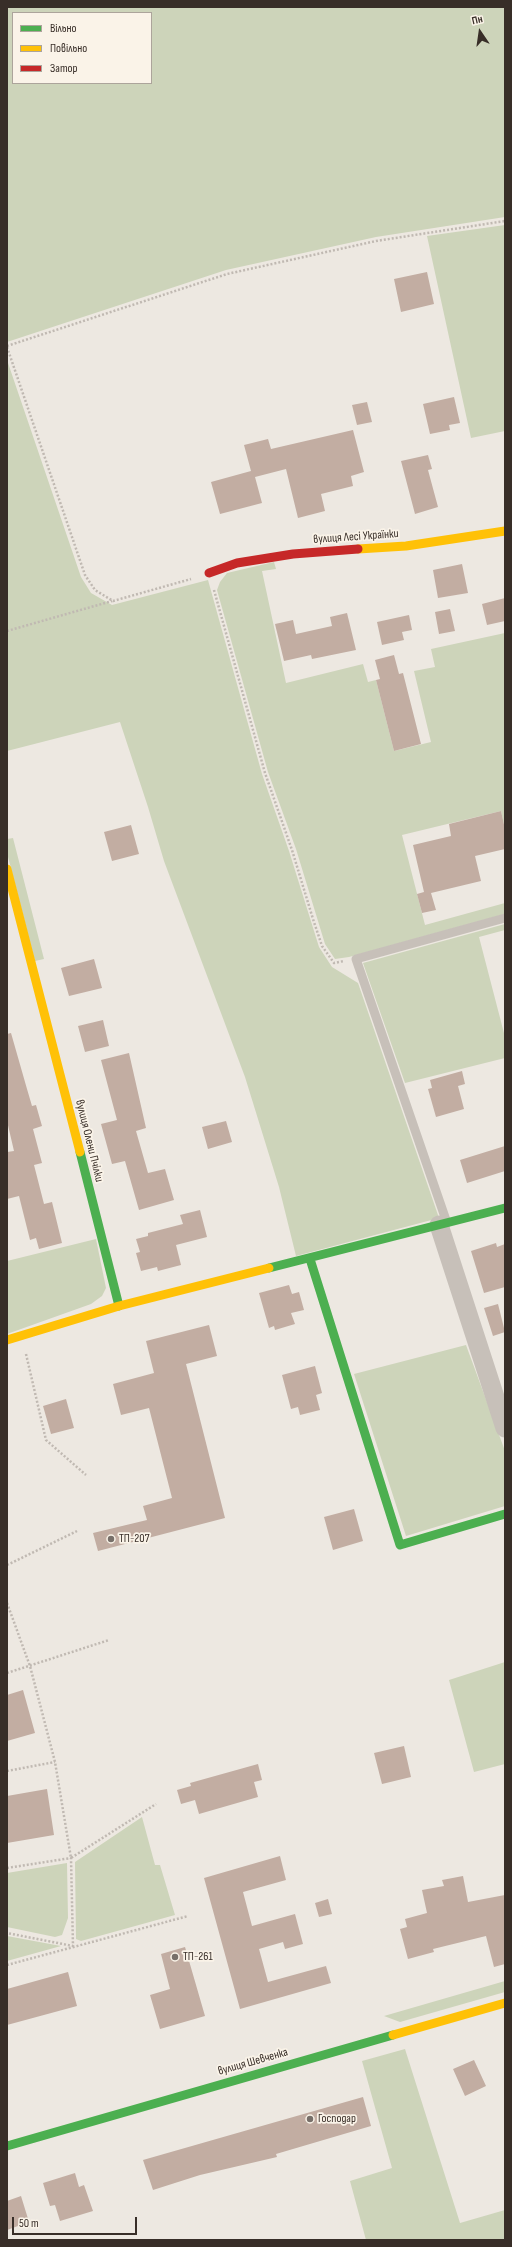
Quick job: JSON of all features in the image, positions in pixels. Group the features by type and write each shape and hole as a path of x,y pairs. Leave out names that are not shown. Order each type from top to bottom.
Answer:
{"street":[{"name":"вулиця Лесі Українки","path":"209,573 237,563 293,554 406,546 505,531"},
{"name":"вулиця Олени Пчілки","path":"7,868 119,1306"},
{"path":"7,1340 119,1306 310,1259 505,1208"},
{"path":"443,1224 505,1428"},
{"path":"310,1259 400,1545 505,1514"},
{"name":"вулиця Шевченка","path":"7,2146 505,2003"}],"lane":[{"path":"443,1224 356,959 505,918"}],"path":[{"path":"113,601 94,590 85,575 7,347 227,274 376,241 505,221"},
{"path":"7,631 209,573 265,773 292,850 322,946 334,963 356,959"},
{"path":"22,1336 46,1440 86,1475"},
{"path":"7,1565 77,1531"},
{"path":"7,1603 30,1666 55,1762 71,1858 74,1946"},
{"path":"7,1673 109,1640"},
{"path":"7,1771 55,1762"},
{"path":"7,1868 71,1858 156,1804"},
{"path":"7,1965 188,1916"},
{"path":"7,1932 74,1946"}],"green space":[{"path":"7,7 505,7 505,217 376,237 226,270 7,342"},
{"path":"505,225 505,431 471,438 427,236"},
{"path":"7,360 81,577 91,593 112,605 208,580 262,774 289,851 319,947 332,967 358,983 439,1218 296,1256 279,1187 245,1077 164,861 120,722 7,751"},
{"path":"274,562 276,569 262,571 286,683 363,664 368,682 376,680 394,751 431,742 414,671 435,667 431,649 505,633 505,829 501,811 402,835 425,925 505,903 505,914 349,957 335,959 325,944 296,849 268,772 217,590 220,582 227,573"},
{"path":"13,838 44,959 35,961 7,853 7,839"},
{"path":"505,924 505,930 479,937 505,1037 505,1058 405,1083 363,963"},
{"path":"96,1239 106,1288 102,1296 91,1304 7,1334 7,1261"},
{"path":"466,1345 505,1451 505,1506 406,1536 354,1374"},
{"path":"505,1662 505,1764 474,1772 449,1680"},
{"path":"142,1817 155,1865 160,1865 175,1915 81,1941 76,1939 75,1862"},
{"path":"67,1863 68,1918 62,1935 55,1937 7,1927 7,1873"},
{"path":"7,1936 61,1946 7,1961"},
{"path":"505,1981 505,1992 400,2022 384,2016"},
{"path":"405,2049 460,2223 505,2210 505,2240 366,2240 350,2181 392,2168 362,2061"}],"building":[{"path":"427,272 434,304 401,312 394,279"},
{"path":"454,397 460,423 449,425 450,430 430,434 423,404"},
{"path":"367,402 372,422 357,425 352,405"},
{"path":"353,430 364,472 351,476 353,486 321,494 325,511 298,518 286,469 255,477 262,503 220,514 211,482 251,471 244,445 268,439 271,449"},
{"path":"428,455 432,469 428,470 438,507 415,514 401,461"},
{"path":"462,564 468,593 438,598 433,570"},
{"path":"505,598 505,621 487,625 482,604"},
{"path":"450,609 455,631 439,634 435,612"},
{"path":"347,613 356,650 312,659 311,655 284,661 275,624 293,620 296,634 332,626 330,617"},
{"path":"409,615 412,630 402,632 404,640 382,645 377,622"},
{"path":"394,655 399,674 403,673 421,744 394,751 376,680 380,679 375,660"},
{"path":"501,811 505,829 505,849 475,856 481,881 431,893 436,910 422,913 417,894 424,892 413,845 451,836 449,824"},
{"path":"131,825 139,854 112,861 104,832"},
{"path":"94,959 102,988 69,996 61,968"},
{"path":"103,1020 109,1046 85,1052 78,1026"},
{"path":"11,1033 32,1106 36,1105 42,1126 33,1129 42,1163 34,1165 44,1204 52,1202 62,1243 39,1249 36,1238 30,1240 19,1196 7,1199 7,1152 14,1151 7,1121 7,1034"},
{"path":"129,1053 146,1128 136,1131 148,1173 165,1169 174,1200 139,1210 125,1161 112,1164 101,1124 117,1120 101,1060"},
{"path":"462,1071 465,1084 458,1086 464,1109 436,1117 428,1089 432,1088 430,1080"},
{"path":"226,1121 232,1142 208,1149 202,1127"},
{"path":"505,1146 505,1171 467,1183 460,1160"},
{"path":"200,1210 207,1237 176,1245 181,1265 158,1271 157,1267 141,1271 136,1253 140,1252 136,1239 148,1236 148,1233 183,1224 180,1215"},
{"path":"496,1243 497,1247 505,1244 505,1287 484,1293 471,1251"},
{"path":"289,1285 292,1294 299,1292 304,1310 291,1313 295,1324 275,1330 274,1326 269,1328 259,1293"},
{"path":"498,1304 505,1332 493,1336 484,1308"},
{"path":"209,1325 217,1356 186,1364 225,1518 98,1551 93,1533 147,1520 143,1506 172,1498 149,1408 121,1415 113,1384 154,1373 146,1341"},
{"path":"315,1366 322,1393 316,1395 320,1410 300,1415 298,1407 291,1409 282,1375"},
{"path":"66,1399 74,1428 51,1434 43,1406"},
{"path":"354,1509 363,1541 333,1550 324,1517"},
{"path":"23,1690 35,1733 7,1741 7,1695"},
{"path":"404,1746 411,1777 382,1784 374,1753"},
{"path":"258,1764 262,1780 254,1782 258,1797 199,1814 195,1800 181,1804 177,1790 191,1786 190,1783"},
{"path":"47,1789 54,1835 7,1843 7,1796"},
{"path":"280,1856 286,1880 243,1892 252,1926 295,1914 303,1944 285,1949 283,1942 259,1949 268,1982 326,1966 331,1983 240,2009 204,1878"},
{"path":"463,1876 468,1902 505,1895 505,1964 494,1967 486,1936 433,1949 434,1952 408,1959 400,1929 407,1927 405,1919 427,1913 422,1890 444,1886 442,1880"},
{"path":"328,1899 332,1914 319,1917 315,1903"},
{"path":"185,1947 205,2016 160,2029 150,1995 170,1989 161,1954"},
{"path":"68,1972 77,2006 7,2025 7,1989"},
{"path":"474,2060 486,2086 465,2096 453,2069"},
{"path":"363,2097 371,2126 276,2154 277,2157 200,2175 153,2190 143,2160"},
{"path":"75,2173 79,2187 84,2185 93,2211 60,2221 55,2205 50,2206 43,2183"},
{"path":"21,2196 29,2222 7,2230 7,2201"}],"traffic: fast":[{"path":"80,1152 119,1306"},
{"path":"269,1268 505,1208"},
{"path":"310,1259 400,1545 505,1514"},
{"path":"7,2146 393,2035"}],"traffic: slow":[{"path":"358,549 406,546 505,531"},
{"path":"7,869 80,1152"},
{"path":"7,1340 119,1306 269,1268"},
{"path":"393,2035 505,2003"}],"traffic: jam":[{"path":"209,573 237,563 293,554 358,549"}],"place":[{"name":"ТП-207","path":"111,1539"},
{"name":"ТП-261","path":"175,1957"},
{"name":"Господар","path":"310,2119"}]}
